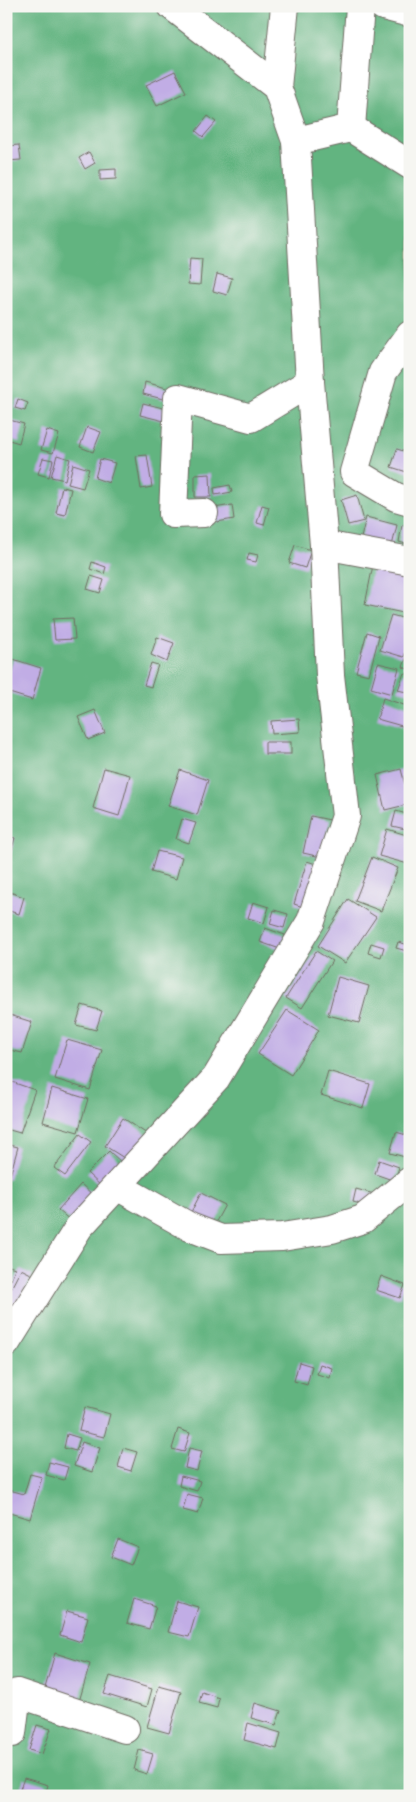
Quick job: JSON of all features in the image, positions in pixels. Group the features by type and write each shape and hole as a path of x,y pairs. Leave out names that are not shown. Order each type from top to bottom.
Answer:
{"street":[{"path":"172,6 277,87"},
{"path":"6,1343 79,1227 216,1078 311,921 346,816 330,675 324,545 310,382 296,141 277,87 285,6"},
{"path":"350,128 371,9 410,13"},
{"path":"296,141 350,128 410,165"},
{"path":"410,335 382,372 354,472 396,497 410,500"},
{"path":"204,513 173,514 178,398 251,418 310,382"},
{"path":"324,545 410,561"},
{"path":"117,1186 190,1227 221,1239 282,1236 332,1229 363,1219 410,1181"},
{"path":"6,1732 12,1733 12,1691 124,1729"}],"green space":[{"path":"6,6 410,6 410,1796 6,1796"}],"building":[{"path":"175,71 186,92 157,106 146,85"},
{"path":"208,116 216,122 203,137 196,131"},
{"path":"19,145 21,160 7,161 6,146"},
{"path":"89,152 95,163 85,169 79,158"},
{"path":"116,169 116,179 100,180 100,170"},
{"path":"190,258 202,259 200,285 188,284"},
{"path":"217,274 232,278 227,295 213,291"},
{"path":"145,382 170,389 167,400 143,394"},
{"path":"18,399 28,403 25,411 15,408"},
{"path":"143,403 167,409 164,421 140,415"},
{"path":"6,419 24,424 19,443 6,439"},
{"path":"87,427 101,432 93,452 80,447"},
{"path":"47,430 59,434 53,453 41,450"},
{"path":"397,449 410,453 410,473 391,467"},
{"path":"57,455 70,459 65,480 51,477"},
{"path":"147,455 152,487 141,489 136,456"},
{"path":"43,458 53,460 49,477 38,474"},
{"path":"100,459 115,463 109,483 95,478"},
{"path":"73,464 89,469 83,488 68,484"},
{"path":"210,474 211,497 195,497 195,475"},
{"path":"230,485 232,492 215,495 214,488"},
{"path":"62,487 71,489 65,515 56,513"},
{"path":"357,495 364,521 348,525 341,500"},
{"path":"232,505 234,519 217,522 214,508"},
{"path":"262,505 269,507 264,525 257,523"},
{"path":"366,517 397,525 392,546 361,538"},
{"path":"402,525 410,526 410,545 399,542"},
{"path":"295,545 311,550 305,568 289,563"},
{"path":"249,553 258,555 256,562 247,560"},
{"path":"92,562 106,567 104,574 90,569"},
{"path":"373,565 410,573 410,604 408,614 365,605"},
{"path":"91,576 104,580 100,593 87,589"},
{"path":"391,615 410,620 410,639 404,657 380,650"},
{"path":"73,618 75,639 55,640 53,619"},
{"path":"367,632 379,636 369,675 356,672"},
{"path":"157,637 174,643 167,662 151,655"},
{"path":"410,649 410,670 403,667"},
{"path":"13,659 41,668 32,700 6,692 6,683"},
{"path":"151,663 158,665 151,687 144,685"},
{"path":"378,663 399,668 392,694 371,688"},
{"path":"404,673 410,675 410,693 398,690"},
{"path":"383,698 410,707 409,728 377,719"},
{"path":"95,710 105,733 88,740 78,717"},
{"path":"299,719 300,732 272,734 271,721"},
{"path":"265,742 291,742 291,754 265,754"},
{"path":"104,768 130,775 119,816 93,808"},
{"path":"401,769 410,804 385,810 377,775"},
{"path":"180,770 208,780 197,815 168,806"},
{"path":"396,811 410,815 410,830 392,826"},
{"path":"311,816 330,820 321,857 303,853"},
{"path":"182,819 196,823 189,843 176,839"},
{"path":"387,829 410,836 408,864 379,856"},
{"path":"6,835 15,838 7,866 6,866"},
{"path":"157,851 182,857 176,879 151,872"},
{"path":"372,857 398,868 381,911 355,901"},
{"path":"307,861 322,866 309,909 294,904"},
{"path":"7,891 24,897 19,914 6,910"},
{"path":"348,899 376,917 345,963 318,946"},
{"path":"253,902 269,907 264,923 248,918"},
{"path":"274,910 288,914 284,928 270,924"},
{"path":"265,928 285,935 280,949 260,942"},
{"path":"398,942 409,945 407,951 396,948"},
{"path":"371,943 384,947 381,957 368,953"},
{"path":"316,951 332,961 302,1008 286,998"},
{"path":"338,977 369,986 359,1023 328,1015"},
{"path":"82,1005 102,1011 96,1030 76,1025"},
{"path":"287,1010 319,1030 291,1075 258,1054"},
{"path":"7,1014 32,1022 22,1053 6,1049"},
{"path":"67,1040 102,1050 90,1090 55,1079"},
{"path":"328,1071 370,1084 363,1108 321,1095"},
{"path":"6,1080 35,1090 20,1133 6,1129"},
{"path":"52,1088 88,1099 78,1132 43,1122"},
{"path":"123,1118 150,1136 132,1163 105,1146"},
{"path":"396,1132 410,1136 410,1144 405,1157 390,1153"},
{"path":"80,1134 91,1142 65,1176 54,1168"},
{"path":"6,1144 18,1147 9,1179 6,1178"},
{"path":"109,1151 123,1164 102,1187 87,1173"},
{"path":"379,1160 399,1167 395,1181 375,1174"},
{"path":"81,1184 94,1196 72,1222 58,1210"},
{"path":"356,1189 378,1195 375,1208 353,1202"},
{"path":"201,1193 225,1205 213,1227 190,1214"},
{"path":"6,1265 15,1268 11,1280 6,1278"},
{"path":"21,1269 33,1275 15,1311 6,1307 6,1298"},
{"path":"381,1276 405,1285 400,1298 376,1290"},
{"path":"299,1362 312,1366 307,1385 294,1381"},
{"path":"320,1364 332,1368 330,1378 317,1374"},
{"path":"85,1407 110,1414 104,1437 79,1431"},
{"path":"178,1429 190,1433 184,1452 172,1449"},
{"path":"67,1434 80,1438 76,1451 64,1448"},
{"path":"82,1442 100,1448 92,1472 74,1466"},
{"path":"123,1448 137,1452 131,1471 118,1467"},
{"path":"189,1448 202,1451 197,1471 185,1468"},
{"path":"49,1462 68,1467 64,1480 46,1475"},
{"path":"30,1474 42,1477 30,1519 6,1512 6,1489 24,1494"},
{"path":"181,1476 200,1481 197,1491 179,1486"},
{"path":"187,1494 203,1498 198,1514 183,1510"},
{"path":"118,1539 138,1547 131,1565 111,1557"},
{"path":"134,1599 156,1606 149,1629 127,1623"},
{"path":"177,1601 198,1607 189,1637 168,1632"},
{"path":"67,1611 88,1617 81,1642 60,1635"},
{"path":"55,1653 90,1664 78,1705 43,1695"},
{"path":"110,1676 152,1689 147,1707 104,1694"},
{"path":"159,1686 181,1692 169,1733 147,1727"},
{"path":"202,1692 219,1698 217,1708 199,1703"},
{"path":"255,1703 281,1711 276,1725 251,1718"},
{"path":"248,1723 281,1733 277,1749 244,1740"},
{"path":"37,1725 51,1729 42,1754 29,1750"},
{"path":"139,1750 153,1754 147,1774 134,1770"},
{"path":"24,1778 48,1785 45,1796 20,1789"}]}
